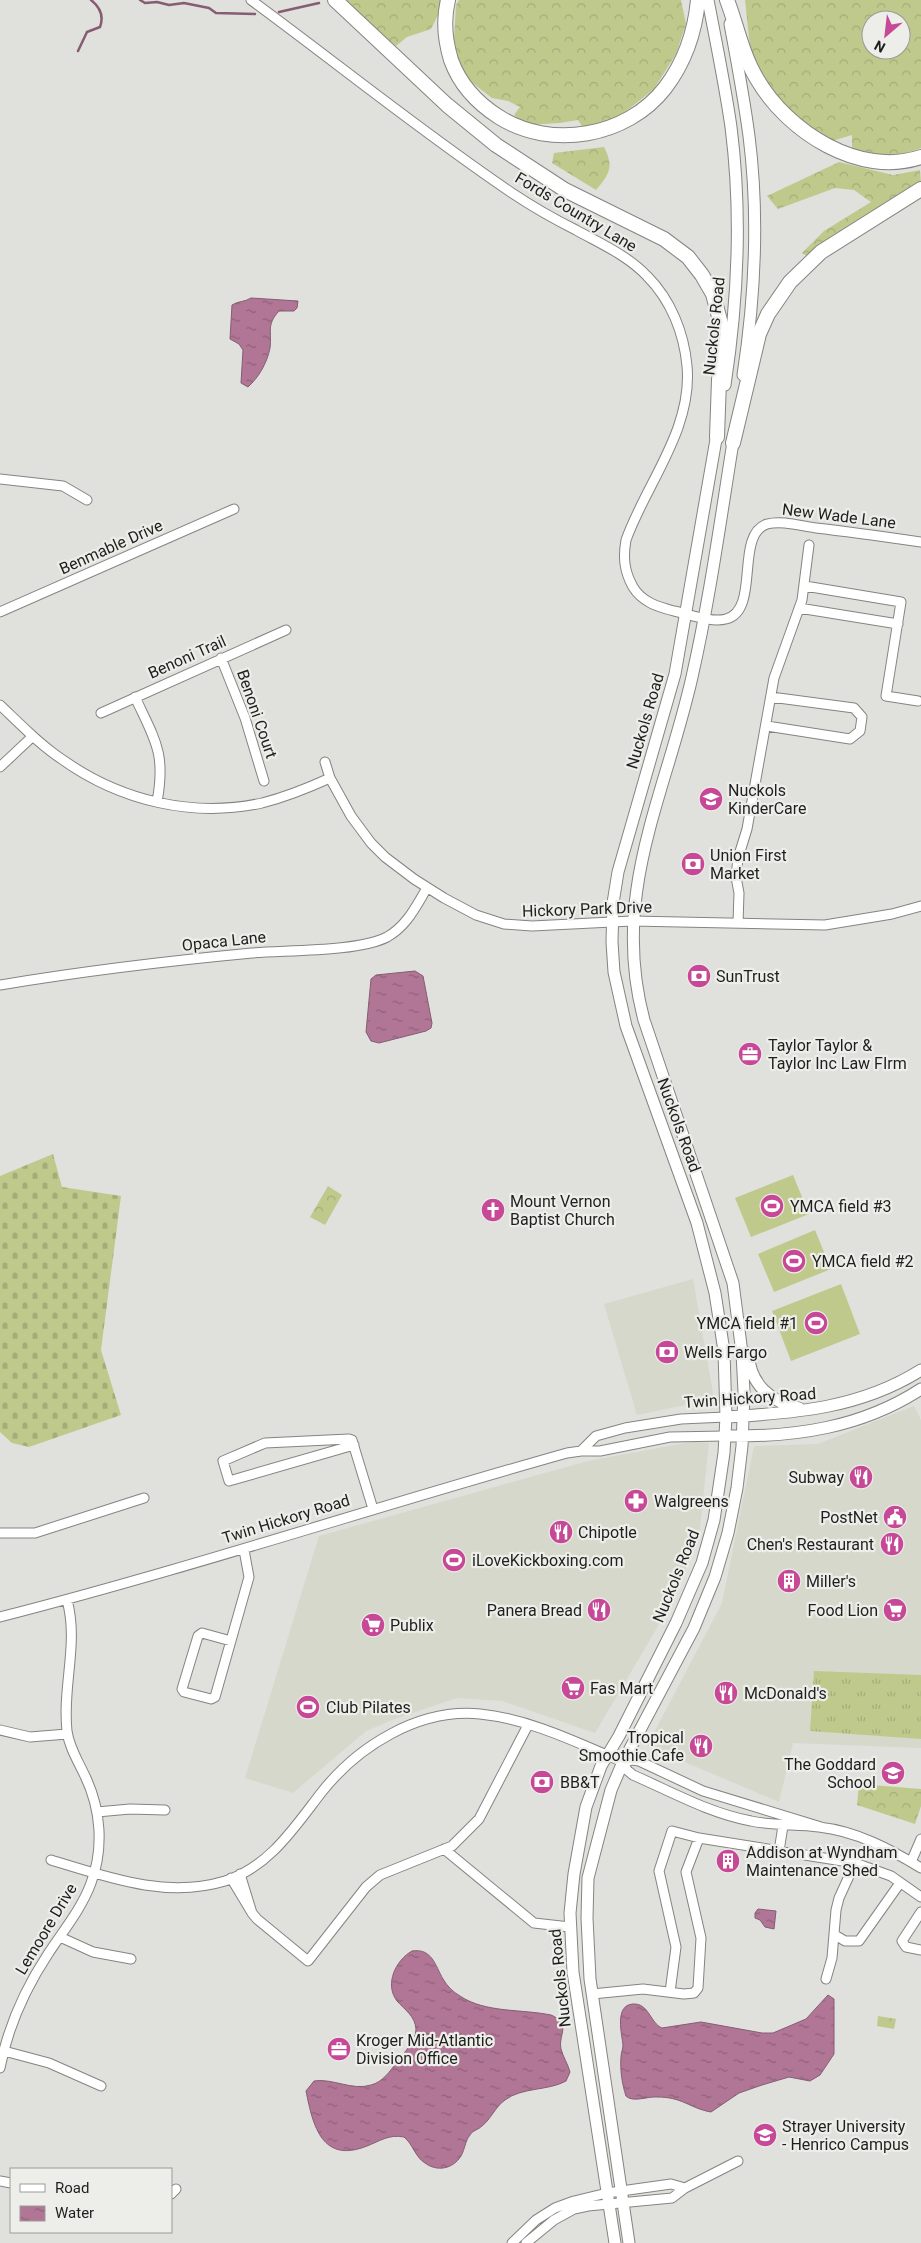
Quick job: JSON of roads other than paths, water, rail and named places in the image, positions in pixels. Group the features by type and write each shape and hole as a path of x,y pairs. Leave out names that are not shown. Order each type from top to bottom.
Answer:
{"highway":[{"path":"335,0 447,105 496,145 565,190 664,239 688,257 702,275 712,294 722,328 724,341 719,380 717,437"},
{"path":"448,0 445,20 448,50 457,74 471,95 483,106 513,124 542,134 573,136 591,133 622,122 639,112 663,90 678,68 688,44 698,0"},
{"path":"726,0 741,43 756,77 770,98 795,123 834,148 864,159 891,162 921,157"},
{"path":"733,443 747,390 758,334 778,296 807,263 821,252 921,189"}],"main road":[{"name":"Nuckols Road","path":"614,2243 574,1985 570,1927 574,1874 586,1806 601,1766 630,1716 676,1623 702,1563 717,1506 726,1417 724,1351 715,1293 697,1223 626,1026 614,972 613,921 615,886 622,853 667,706 687,614 717,437 733,321 738,214 731,128 708,0"},
{"name":"Nuckols Road","path":"629,2243 592,1994 587,1918 588,1878 608,1799 623,1762 694,1628 715,1577 734,1509 743,1436 742,1353 736,1294 724,1251 642,1011 633,961 632,921 641,857 682,718 704,617 733,443 750,320 755,221 749,138 726,0"},
{"path":"736,1294 747,1334 751,1368 759,1386 772,1398 790,1406 823,1409"},
{"name":"Twin Hickory Road","path":"726,1417 823,1409 875,1393 921,1370"},
{"name":"Twin Hickory Road","path":"725,1436 793,1434 832,1428 874,1415 921,1389"}],"street":[{"name":"Fords Country Lane","path":"251,0 486,176 549,216 631,261 661,292 674,314 682,338 687,368 686,393 682,414 673,438 629,533 624,554 624,564 629,581 641,597 655,605 704,617"},
{"path":"0,479 63,486 87,500"},
{"name":"Benmable Drive","path":"0,612 234,509"},
{"name":"New Wade Lane","path":"704,617 727,619 739,610 743,600 753,539 757,531 764,525 778,523 921,542"},
{"path":"738,923 739,893 736,867 747,829 754,782 767,726 778,664 799,608 805,586 809,545"},
{"path":"805,586 901,602 886,696 918,701"},
{"path":"799,608 898,624"},
{"name":"Benoni Trail","path":"101,713 286,630"},
{"name":"Benoni Court","path":"221,658 245,718 264,781"},
{"path":"135,697 160,756 161,773 157,802"},
{"path":"767,726 850,739 860,731 862,717 854,708 771,697"},
{"path":"0,705 62,760 107,786 157,802 200,808 235,807 283,797 330,778"},
{"path":"0,768 33,736"},
{"name":"Hickory Park Drive","path":"325,762 330,778 351,816 371,843 399,869 427,888 476,914 504,924 532,926 632,921 825,925 892,914 921,906"},
{"name":"Opaca Lane","path":"0,985 87,971 368,943 387,936 404,924 427,888"},
{"name":"Twin Hickory Road","path":"581,1451 596,1436 625,1428 681,1419 726,1417"},
{"name":"Twin Hickory Road","path":"0,1617 244,1550 374,1509 581,1451 600,1451 670,1437 725,1436"},
{"path":"354,1445 229,1481 223,1461 265,1443 349,1438 354,1445 374,1509"},
{"path":"0,1533 35,1533 144,1498"},
{"path":"231,1641 202,1633 198,1636 182,1689 184,1692 211,1700 215,1697 231,1641 249,1577 244,1550"},
{"name":"Lemoore Drive","path":"0,2068 21,2001 36,1972 86,1895 94,1873 98,1847 97,1812 67,1734 65,1703 72,1640 67,1600"},
{"path":"51,1860 135,1884 157,1887 199,1886 231,1878 276,1850 347,1764 389,1735 432,1719 465,1714 494,1716 528,1725 623,1762 639,1761 703,1791 821,1827 858,1836 890,1850 921,1868"},
{"path":"231,1878 257,1919 308,1961 366,1887 380,1875 452,1846 479,1819 528,1725"},
{"path":"0,1730 30,1737 67,1734"},
{"path":"623,1762 627,1770 633,1775 709,1809 751,1822 783,1826 821,1827"},
{"path":"97,1812 130,1809 165,1810"},
{"path":"779,1851 783,1826"},
{"path":"670,1992 676,1947 659,1871 672,1831 699,1838 855,1863 892,1876 921,1898"},
{"path":"592,1994 643,1989 691,1994 698,1988 701,1938 686,1872 699,1838"},
{"path":"911,1862 921,1839"},
{"path":"444,1849 534,1923 570,1927"},
{"path":"826,1980 832,1958 838,1898 855,1863"},
{"path":"240,1874 252,1913"},
{"path":"835,1934 845,1941 859,1941 900,1882"},
{"path":"921,1912 902,1941 906,1947 921,1950"},
{"path":"60,1937 93,1952 130,1959"},
{"path":"4,2051 49,2063 102,2086"},
{"path":"512,2243 536,2220 555,2208 607,2198 672,2198 685,2188 716,2175 738,2161"},
{"path":"621,2197 671,2184 685,2188"},
{"path":"526,2243 540,2230 564,2213 607,2198"}],"water":[{"path":"251,298 298,301 297,308 294,311 279,311 272,320 270,348 267,359 259,374 248,387 241,383 243,350 239,344 230,339 232,305"},
{"path":"415,971 423,976 432,1023 431,1028 379,1043 371,1041 366,1032 371,979 376,975"},
{"path":"758,1909 776,1911 774,1929 765,1927 760,1920 755,1918 755,1913"},
{"path":"412,1951 424,1952 428,1955 435,1963 448,1986 457,1994 470,2001 492,2008 540,2013 557,2018 563,2026 561,2049 570,2072 566,2081 519,2093 505,2100 485,2123 471,2133 458,2160 444,2168 430,2166 416,2154 404,2137 399,2136 389,2137 352,2150 339,2150 330,2146 317,2129 306,2091 314,2081 328,2081 350,2086 375,2084 386,2076 409,2047 414,2038 415,2024 412,2017 393,1994 392,1980 401,1960"},
{"path":"828,1995 834,1999 834,2054 820,2075 810,2081 789,2077 762,2085 739,2093 711,2112 666,2097 633,2099 626,2096 621,2072 623,2045 620,2021 623,2009 627,2006 633,2004 643,2007 662,2028 701,2022 762,2033 773,2033 806,2019"}],"waterway":[{"path":"78,51 87,32 100,27 102,19 100,12 91,0"},
{"path":"140,0 145,3 157,2 169,5 184,3 209,8 216,13 255,14"},
{"path":"279,12 319,3"}],"place":[{"name":"Nuckols KinderCare","path":"711,799"},
{"name":"Union First Market","path":"693,864"},
{"name":"SunTrust","path":"699,976"},
{"name":"Taylor Taylor & Taylor Inc Law FIrm","path":"750,1054"},
{"name":"YMCA field #3","path":"772,1206"},
{"name":"Mount Vernon Baptist Church","path":"493,1210"},
{"name":"YMCA field #2","path":"794,1261"},
{"name":"YMCA field #1","path":"816,1323"},
{"name":"Wells Fargo","path":"667,1352"},
{"name":"Subway","path":"861,1477"},
{"name":"Walgreens","path":"636,1501"},
{"name":"PostNet","path":"895,1517"},
{"name":"Chipotle","path":"561,1532"},
{"name":"Chen's Restaurant","path":"892,1544"},
{"name":"iLoveKickboxing.com","path":"454,1560"},
{"name":"Miller's","path":"789,1581"},
{"name":"Panera Bread","path":"599,1610"},
{"name":"Food Lion","path":"895,1610"},
{"name":"Publix","path":"373,1625"},
{"name":"Fas Mart","path":"573,1688"},
{"name":"McDonald's","path":"726,1693"},
{"name":"Club Pilates","path":"308,1707"},
{"name":"Tropical Smoothie Cafe","path":"701,1746"},
{"name":"The Goddard School","path":"893,1773"},
{"name":"BB&T","path":"542,1782"},
{"name":"Addison at Wyndham Maintenance Shed","path":"728,1861"},
{"name":"Kroger Mid-Atlantic Division Office","path":"339,2049"},
{"name":"Strayer University - Henrico Campus","path":"765,2135"}]}
